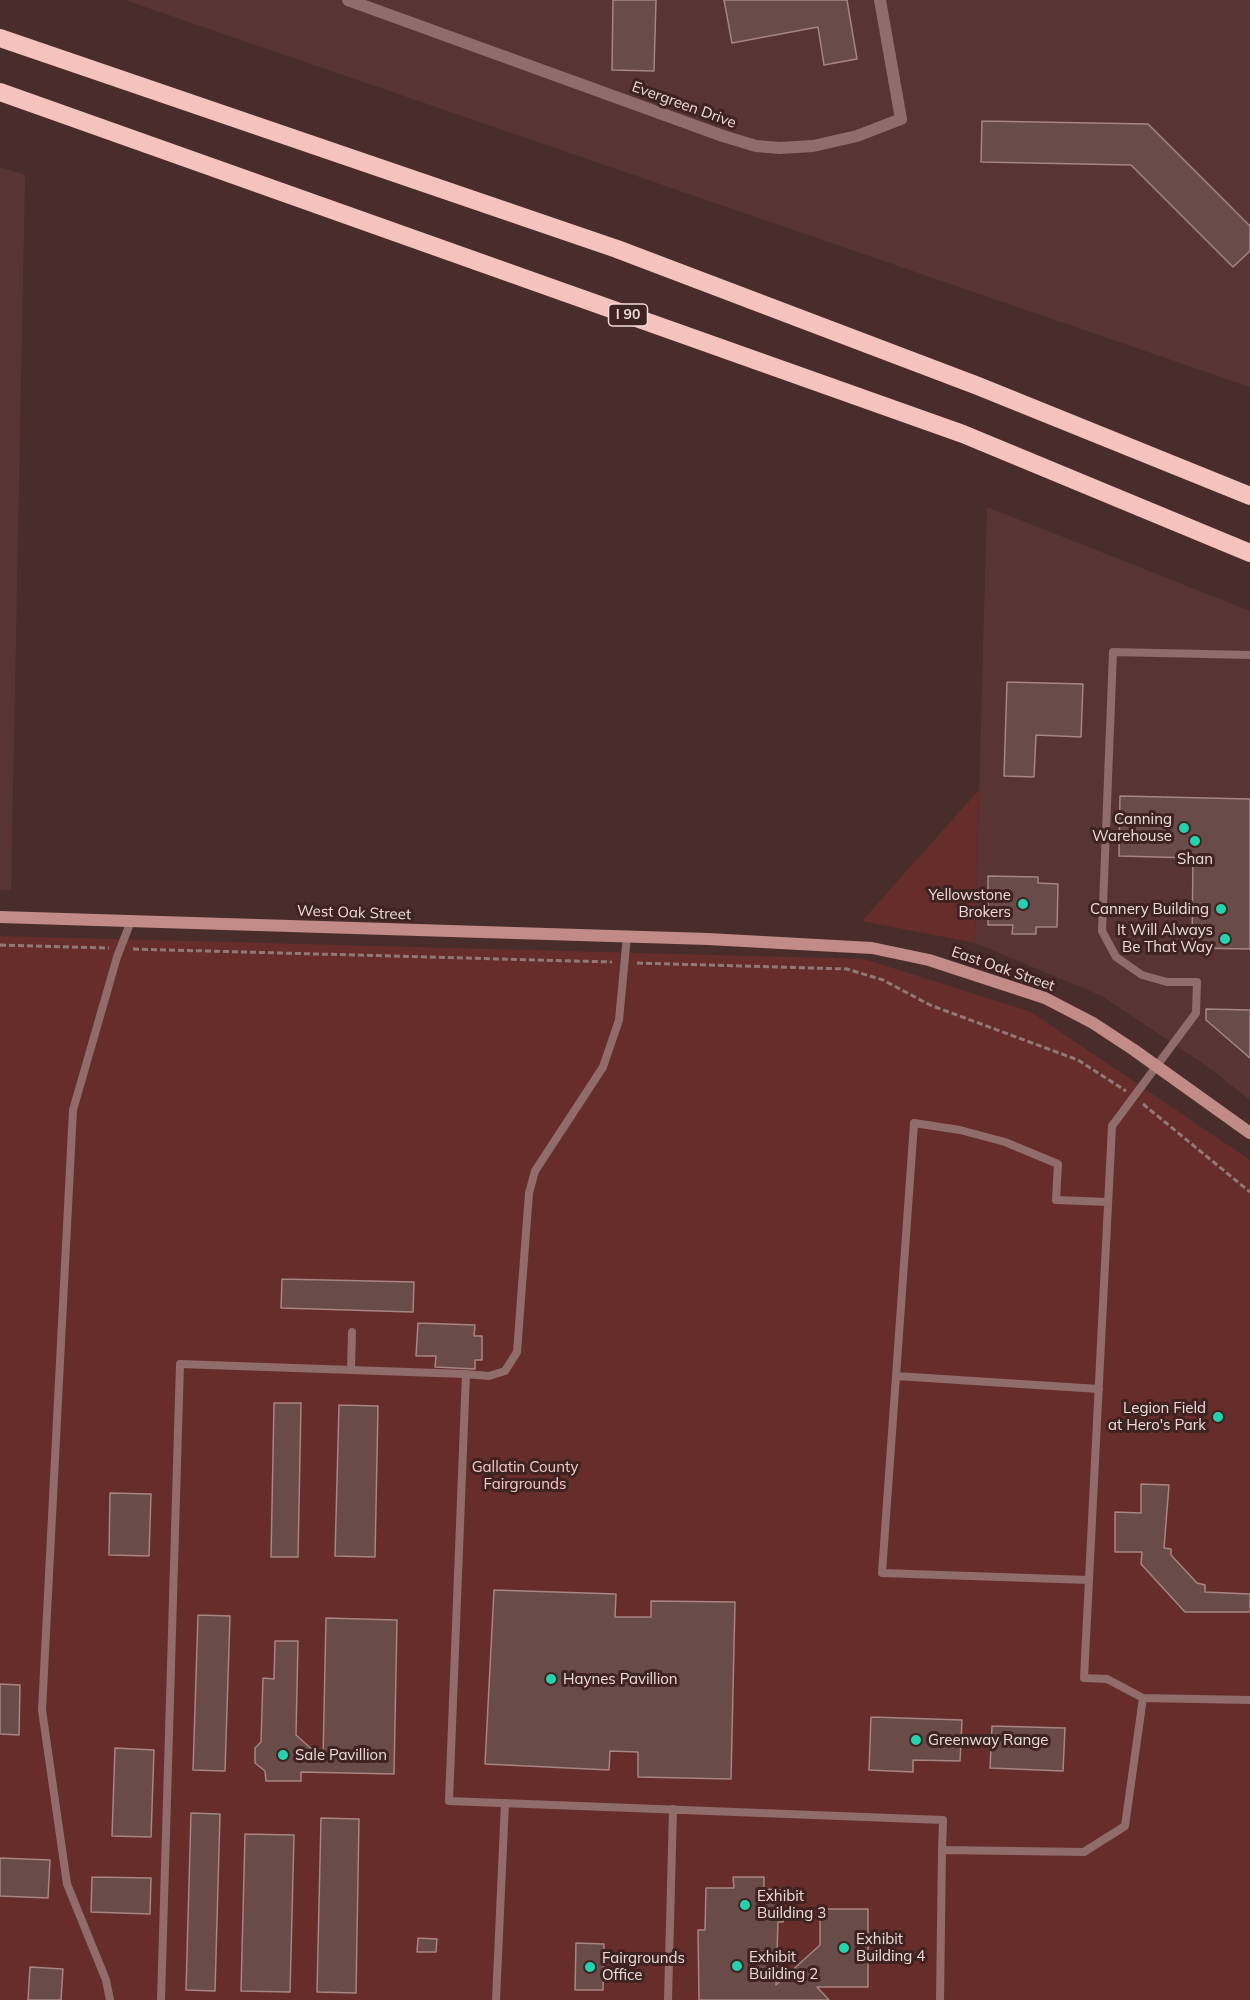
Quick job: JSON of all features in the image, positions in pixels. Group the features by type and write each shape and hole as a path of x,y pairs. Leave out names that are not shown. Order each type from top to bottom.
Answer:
{"highway":[{"path":"0,38 617,249 978,386 1250,496"},
{"name":"I 90","path":"0,92 963,434 1250,553"}],"street":[{"name":"Evergreen Drive","path":"348,0 723,136 756,146 780,148 813,146 856,136 901,119 880,0"},
{"name":"West Oak Street","path":"0,917 708,939"},
{"name":"East Oak Street","path":"708,939 872,948 929,960 1045,998 1093,1023 1158,1066 1250,1133"}],"lane":[{"path":"1250,655 1113,652 1102,931 1116,957 1142,975 1167,981 1197,982 1196,1013 1112,1126 1084,1678 1107,1679 1143,1698 1250,1700"},
{"path":"110,2000 106,1980 67,1884 42,1710 73,1110 131,921"},
{"path":"161,2000 180,1364 489,1376 505,1371 517,1352 530,1193 535,1171 603,1067 619,1020 627,936"},
{"path":"1089,1580 882,1573 914,1123 982,1136 1058,1164 1056,1200 1108,1202"},
{"path":"351,1370 352,1332"},
{"path":"466,1374 449,1801 944,1820 940,2000"},
{"path":"896,1376 1099,1389"},
{"path":"942,1850 1084,1852 1125,1826 1143,1698"},
{"path":"496,2000 505,1803"},
{"path":"668,2000 673,1809"}],"path":[{"path":"0,945 847,969 883,980 930,1005 1078,1060 1135,1096 1250,1192"}],"shaded area":[{"path":"125,0 1250,0 1250,387"},
{"path":"0,167 25,175 11,890 0,890"},
{"path":"987,507 1250,611 1250,1100 1208,1067 1102,996 975,943"}],"green space":[{"path":"979,790 975,943 862,921"},
{"name":"Gallatin County Fairgrounds","path":"0,936 864,959 1031,1012 1250,1160 1250,2000 0,2000"}],"building":[{"path":"613,0 656,0 654,71 612,70"},
{"path":"724,0 847,0 857,59 824,65 818,27 732,43"},
{"path":"982,121 1148,124 1250,226 1250,251 1233,267 1131,165 981,162"},
{"path":"1007,682 1083,684 1081,737 1036,735 1034,777 1004,776"},
{"path":"1120,796 1250,799 1250,949 1192,948 1193,858 1119,856"},
{"name":"Yellowstone Brokers","path":"988,876 1038,877 1038,883 1058,884 1057,927 1036,927 1036,934 1012,934 1013,925 988,925"},
{"path":"1206,1009 1250,1010 1250,1058 1206,1020"},
{"path":"282,1279 414,1282 413,1312 281,1308"},
{"path":"418,1323 475,1325 474,1336 482,1336 482,1360 475,1360 475,1369 435,1367 436,1356 416,1356"},
{"path":"274,1403 301,1403 298,1557 271,1557"},
{"path":"339,1405 378,1406 375,1557 335,1556"},
{"path":"1141,1484 1169,1485 1164,1548 1171,1549 1171,1555 1197,1583 1205,1585 1205,1592 1250,1594 1250,1612 1185,1612 1141,1564 1142,1552 1115,1552 1115,1512 1141,1513"},
{"path":"110,1493 151,1494 149,1556 109,1555"},
{"path":"494,1590 616,1594 615,1617 651,1617 651,1601 735,1602 731,1779 638,1777 638,1752 610,1751 609,1770 485,1764"},
{"path":"198,1615 230,1616 225,1771 193,1770"},
{"path":"326,1618 397,1620 394,1774 301,1772 301,1781 266,1781 265,1771 255,1763 255,1748 261,1742 263,1678 274,1679 275,1641 298,1641 296,1735 323,1759"},
{"path":"0,1684 20,1685 19,1735 0,1734"},
{"name":"Greenway Range","path":"871,1717 962,1720 960,1761 913,1760 913,1772 869,1770"},
{"path":"992,1726 1065,1728 1063,1771 990,1768"},
{"path":"115,1748 154,1750 151,1837 112,1836"},
{"path":"191,1813 220,1814 215,1991 186,1990"},
{"path":"321,1818 359,1819 356,1993 317,1992"},
{"path":"245,1834 294,1835 290,1992 241,1991"},
{"path":"0,1858 50,1860 48,1898 0,1896"},
{"path":"92,1877 151,1878 150,1914 91,1912"},
{"path":"733,1877 764,1877 764,1889 784,1890 783,1922 778,1922 776,1985 820,1945 820,1909 868,1909 868,1987 817,1987 829,2000 699,2000 698,1930 705,1930 706,1888 734,1888"},
{"path":"418,1938 437,1939 436,1952 417,1952"},
{"name":"Fairgrounds Office","path":"576,1943 604,1944 603,1990 575,1990"},
{"path":"30,1967 63,1969 61,2000 28,2000"}],"place":[{"name":"Canning Warehouse","path":"1184,828"},
{"name":"Shan","path":"1195,841"},
{"name":"Yellowstone Brokers","path":"1023,904"},
{"name":"Cannery Building","path":"1221,909"},
{"name":"It Will Always Be That Way","path":"1225,939"},
{"name":"Legion Field at Hero's Park","path":"1218,1417"},
{"name":"Haynes Pavillion","path":"551,1679"},
{"name":"Greenway Range","path":"916,1740"},
{"name":"Sale Pavillion","path":"283,1755"},
{"name":"Exhibit Building 3","path":"745,1905"},
{"name":"Exhibit Building 4","path":"844,1948"},
{"name":"Exhibit Building 2","path":"737,1966"},
{"name":"Fairgrounds Office","path":"590,1967"}]}
